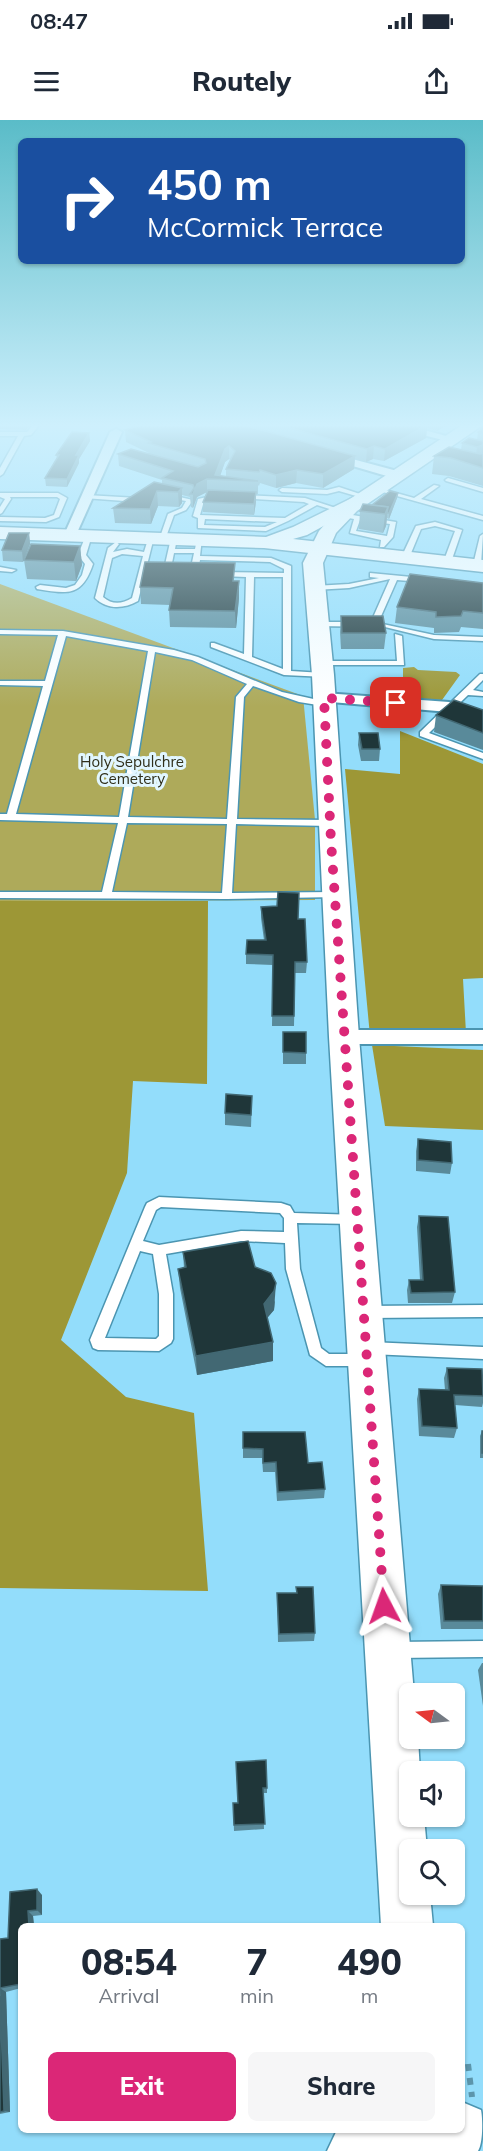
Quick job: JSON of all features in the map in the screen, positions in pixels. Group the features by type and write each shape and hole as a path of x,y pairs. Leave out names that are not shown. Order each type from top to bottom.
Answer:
{"main road":[{"path":"264,542 335,518"},
{"path":"340,518 318,547 313,563 322,588 317,624 323,685 334,895 359,1219 406,1923"},
{"path":"13,528 114,547 179,542 264,542 318,547 382,545 405,558 447,563 482,555"},
{"path":"465,2129 483,2125"},
{"path":"355,2151 437,2136"}],"street":[{"path":"70,540 78,518"},
{"path":"323,685 453,708"},
{"path":"344,1037 483,1037"}],"lane":[{"path":"0,519 13,528 37,520 53,518"},
{"path":"172,518 179,542 199,578 287,575"},
{"path":"114,547 99,598 105,603 120,605 135,599 142,571 200,526 202,518"},
{"path":"224,518 286,520"},
{"path":"114,547 105,596 108,600 118,602 129,598 179,542 266,529 290,518"},
{"path":"344,518 352,533 382,545 390,537 394,523 360,518"},
{"path":"405,558 418,527 435,524 459,530 447,563"},
{"path":"482,555 483,536"},
{"path":"40,587 76,589 84,582 89,564 70,540"},
{"path":"142,571 167,571 179,542"},
{"path":"179,542 286,565 287,673"},
{"path":"73,557 83,557"},
{"path":"0,569 12,570"},
{"path":"373,575 435,582"},
{"path":"248,657 250,577"},
{"path":"322,588 396,577"},
{"path":"373,626 396,577"},
{"path":"322,588 361,578"},
{"path":"317,624 373,626 434,637 483,637"},
{"path":"399,632 433,631"},
{"path":"0,632 63,633 152,649 203,663 251,684 305,702 323,685 401,663 399,632"},
{"path":"11,817 63,633"},
{"path":"448,633 483,637"},
{"path":"214,645 323,685"},
{"path":"106,895 123,820 152,649"},
{"path":"483,676 453,708 423,734 483,756"},
{"path":"0,683 48,684"},
{"path":"227,896 240,697 251,684"},
{"path":"466,692 483,694"},
{"path":"0,817 330,823"},
{"path":"0,895 334,895"},
{"path":"159,1250 166,1294 166,1339 159,1345 102,1345 97,1340 151,1207 159,1202 286,1210 290,1218 295,1280 315,1351 326,1360 367,1354 483,1353"},
{"path":"290,1218 359,1219"},
{"path":"135,1245 159,1250 241,1236 291,1238"},
{"path":"364,1312 483,1311"},
{"path":"387,1650 483,1649"}],"green space":[{"name":"Holy Sepulchre Cemetery","path":"0,584 303,696 315,820 315,900 0,901"}],"shaded area":[{"path":"414,667 418,670 456,672 460,675 442,700 403,698 403,668"},
{"path":"400,731 483,764 483,978 463,979 466,1033 370,1036 345,769 400,774"},
{"path":"0,901 208,901 207,1084 133,1081 127,1173 61,1340 126,1397 194,1413 208,1591 0,1588"},
{"path":"372,1045 483,1050 483,1130 385,1126"}],"building":[{"path":"9,533 29,533 22,551 2,550"},
{"path":"31,544 80,546 74,562 24,560"},
{"path":"145,562 235,563 233,581 239,581 235,611 169,610 173,588 140,587"},
{"path":"410,574 483,583 483,613 463,611 461,616 436,617 436,612 397,607"},
{"path":"341,616 383,616 386,633 342,633"},
{"path":"454,700 483,710 483,733 436,715"},
{"path":"359,733 378,733 380,749 362,749"},
{"path":"278,892 299,893 298,919 305,919 307,962 295,962 294,1016 272,1016 273,955 246,954 247,940 266,940 261,907 277,906"},
{"path":"283,1032 306,1032 306,1053 283,1052"},
{"path":"226,1094 252,1096 251,1115 225,1113"},
{"path":"418,1139 451,1142 452,1163 418,1160"},
{"path":"419,1216 448,1217 455,1292 411,1293 409,1280 423,1280"},
{"path":"248,1241 255,1267 271,1273 276,1283 274,1291 264,1304 273,1342 196,1356 178,1269 186,1267 183,1252"},
{"path":"447,1368 482,1369 483,1396 454,1395 457,1428 422,1426 419,1389 449,1390"},
{"path":"243,1432 305,1432 308,1463 322,1462 325,1489 278,1492 276,1462 263,1463 263,1449 243,1448"},
{"path":"441,1585 483,1586 483,1621 444,1621"},
{"path":"296,1587 313,1587 315,1633 279,1634 277,1593 297,1593"},
{"path":"266,1760 267,1788 263,1788 265,1824 234,1825 233,1803 238,1803 236,1762"},
{"path":"37,1889 37,1910 28,1911 29,1923 18,1923 18,1985 0,1988 0,1939 8,1938 10,1892"},
{"path":"0,1996 4,2111 0,2112"}],"route":[{"path":"384,1606 359,1219 331,841 324,698 396,703"}]}
